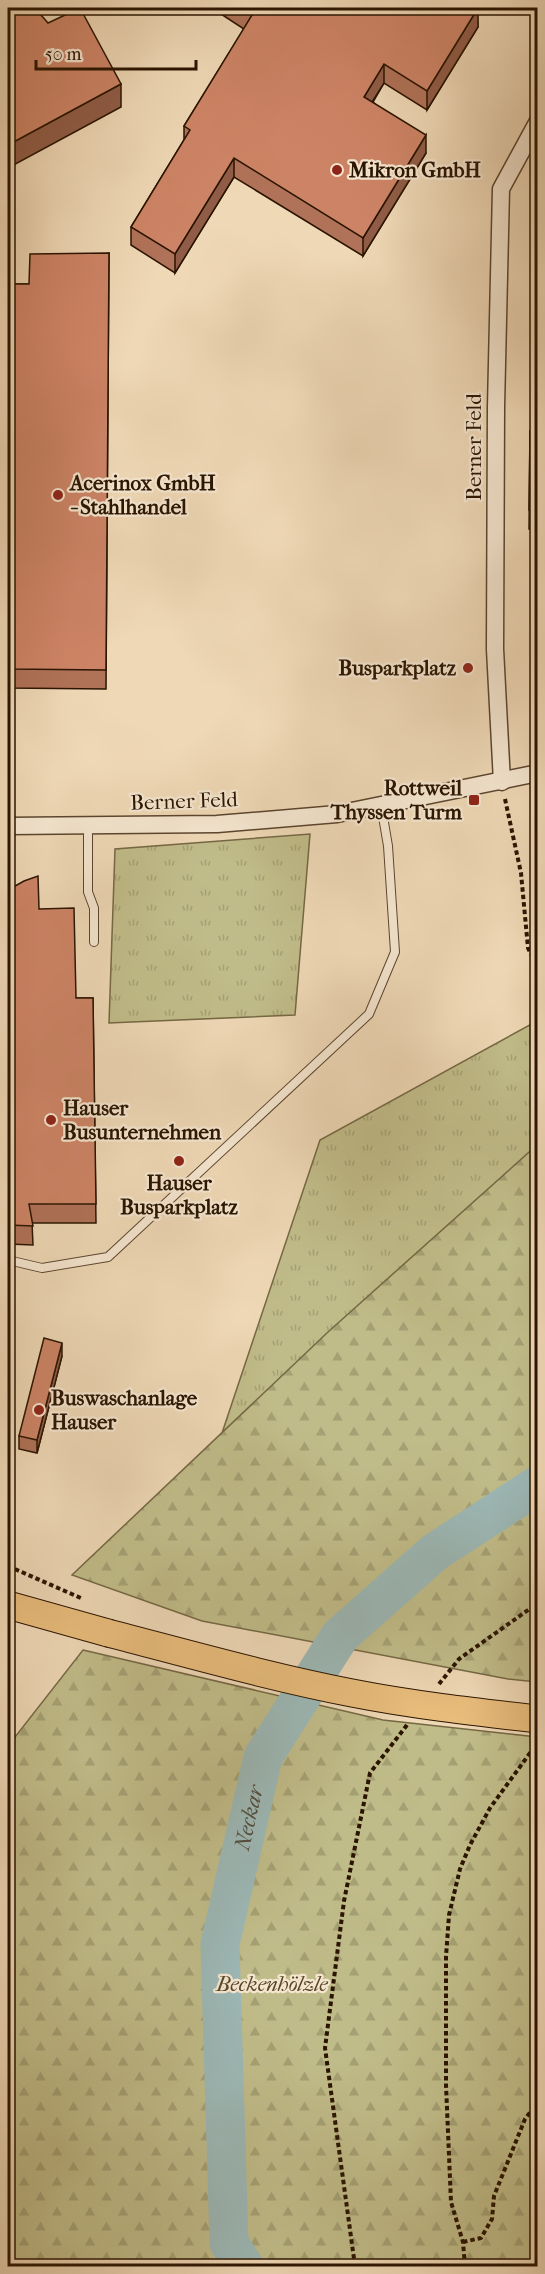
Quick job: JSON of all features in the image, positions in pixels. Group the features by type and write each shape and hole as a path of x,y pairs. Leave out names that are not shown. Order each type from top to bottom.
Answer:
{"main road":[{"path":"8,1605 269,1675 353,1693 452,1709 537,1719"}],"street":[{"name":"Berner Feld","path":"502,782 495,649 496,407 501,189 537,121"},
{"name":"Berner Feld","path":"8,826 218,824 337,814 537,773"}],"lane":[{"path":"8,1260 42,1268 108,1257 369,1014 395,952 388,846 381,805"},
{"path":"88,825 88,892 94,908 94,942"}],"path":[{"path":"502,782 521,873 528,948 537,968"},
{"path":"8,1566 91,1602"},
{"path":"438,1686 459,1659 537,1603"},
{"path":"355,2266 325,2048 344,1901 370,1773 410,1721"},
{"path":"465,2266 463,2242 451,2202 446,2085 446,1957 449,1915 460,1869 470,1845 490,1808 537,1742"},
{"path":"463,2242 481,2238 492,2219 494,2196 525,2119 537,2102"}],"green space":[{"path":"310,834 295,1015 109,1023 115,849"},
{"path":"537,1021 537,1146 222,1433 320,1140"},
{"path":"537,1145 537,1682 508,1679 202,1621 72,1575 328,1332"},
{"name":"Beckenhölzle","path":"83,1650 383,1720 537,1737 537,2266 8,2266 8,1762 15,1737"}],"building":[{"path":"8,8 35,8 48,23 80,8 121,84 8,145"},
{"path":"240,8 478,8 427,91 384,64 364,97 426,135 363,238 234,158 175,254 131,227 190,130 184,126 252,15"},
{"path":"536,187 537,283 535,283"},
{"name":"Acerinox GmbH - Stahlhandel","path":"109,253 106,670 8,669 8,284 29,284 30,254"},
{"path":"530,431 537,431 537,510 529,510"},
{"name":"Hauser Busunternehmen","path":"38,876 39,909 74,908 76,998 93,998 96,1204 29,1204 33,1226 8,1225 8,890"},
{"name":"Buswaschanlage Hauser","path":"44,1338 62,1343 37,1440 19,1436"}],"waterway":[{"name":"Neckar","path":"244,2266 229,2243 220,1944 263,1757 340,1636 435,1552 538,1485"}],"place":[{"name":"Mikron GmbH","path":"337,170"},
{"name":"Acerinox GmbH - Stahlhandel","path":"58,495"},
{"name":"Busparkplatz","path":"468,668"},
{"name":"Rottweil Thyssen Turm","path":"474,800"},
{"name":"Hauser Busunternehmen","path":"51,1120"},
{"name":"Hauser Busparkplatz","path":"179,1161"},
{"name":"Buswaschanlage Hauser","path":"39,1410"}]}
